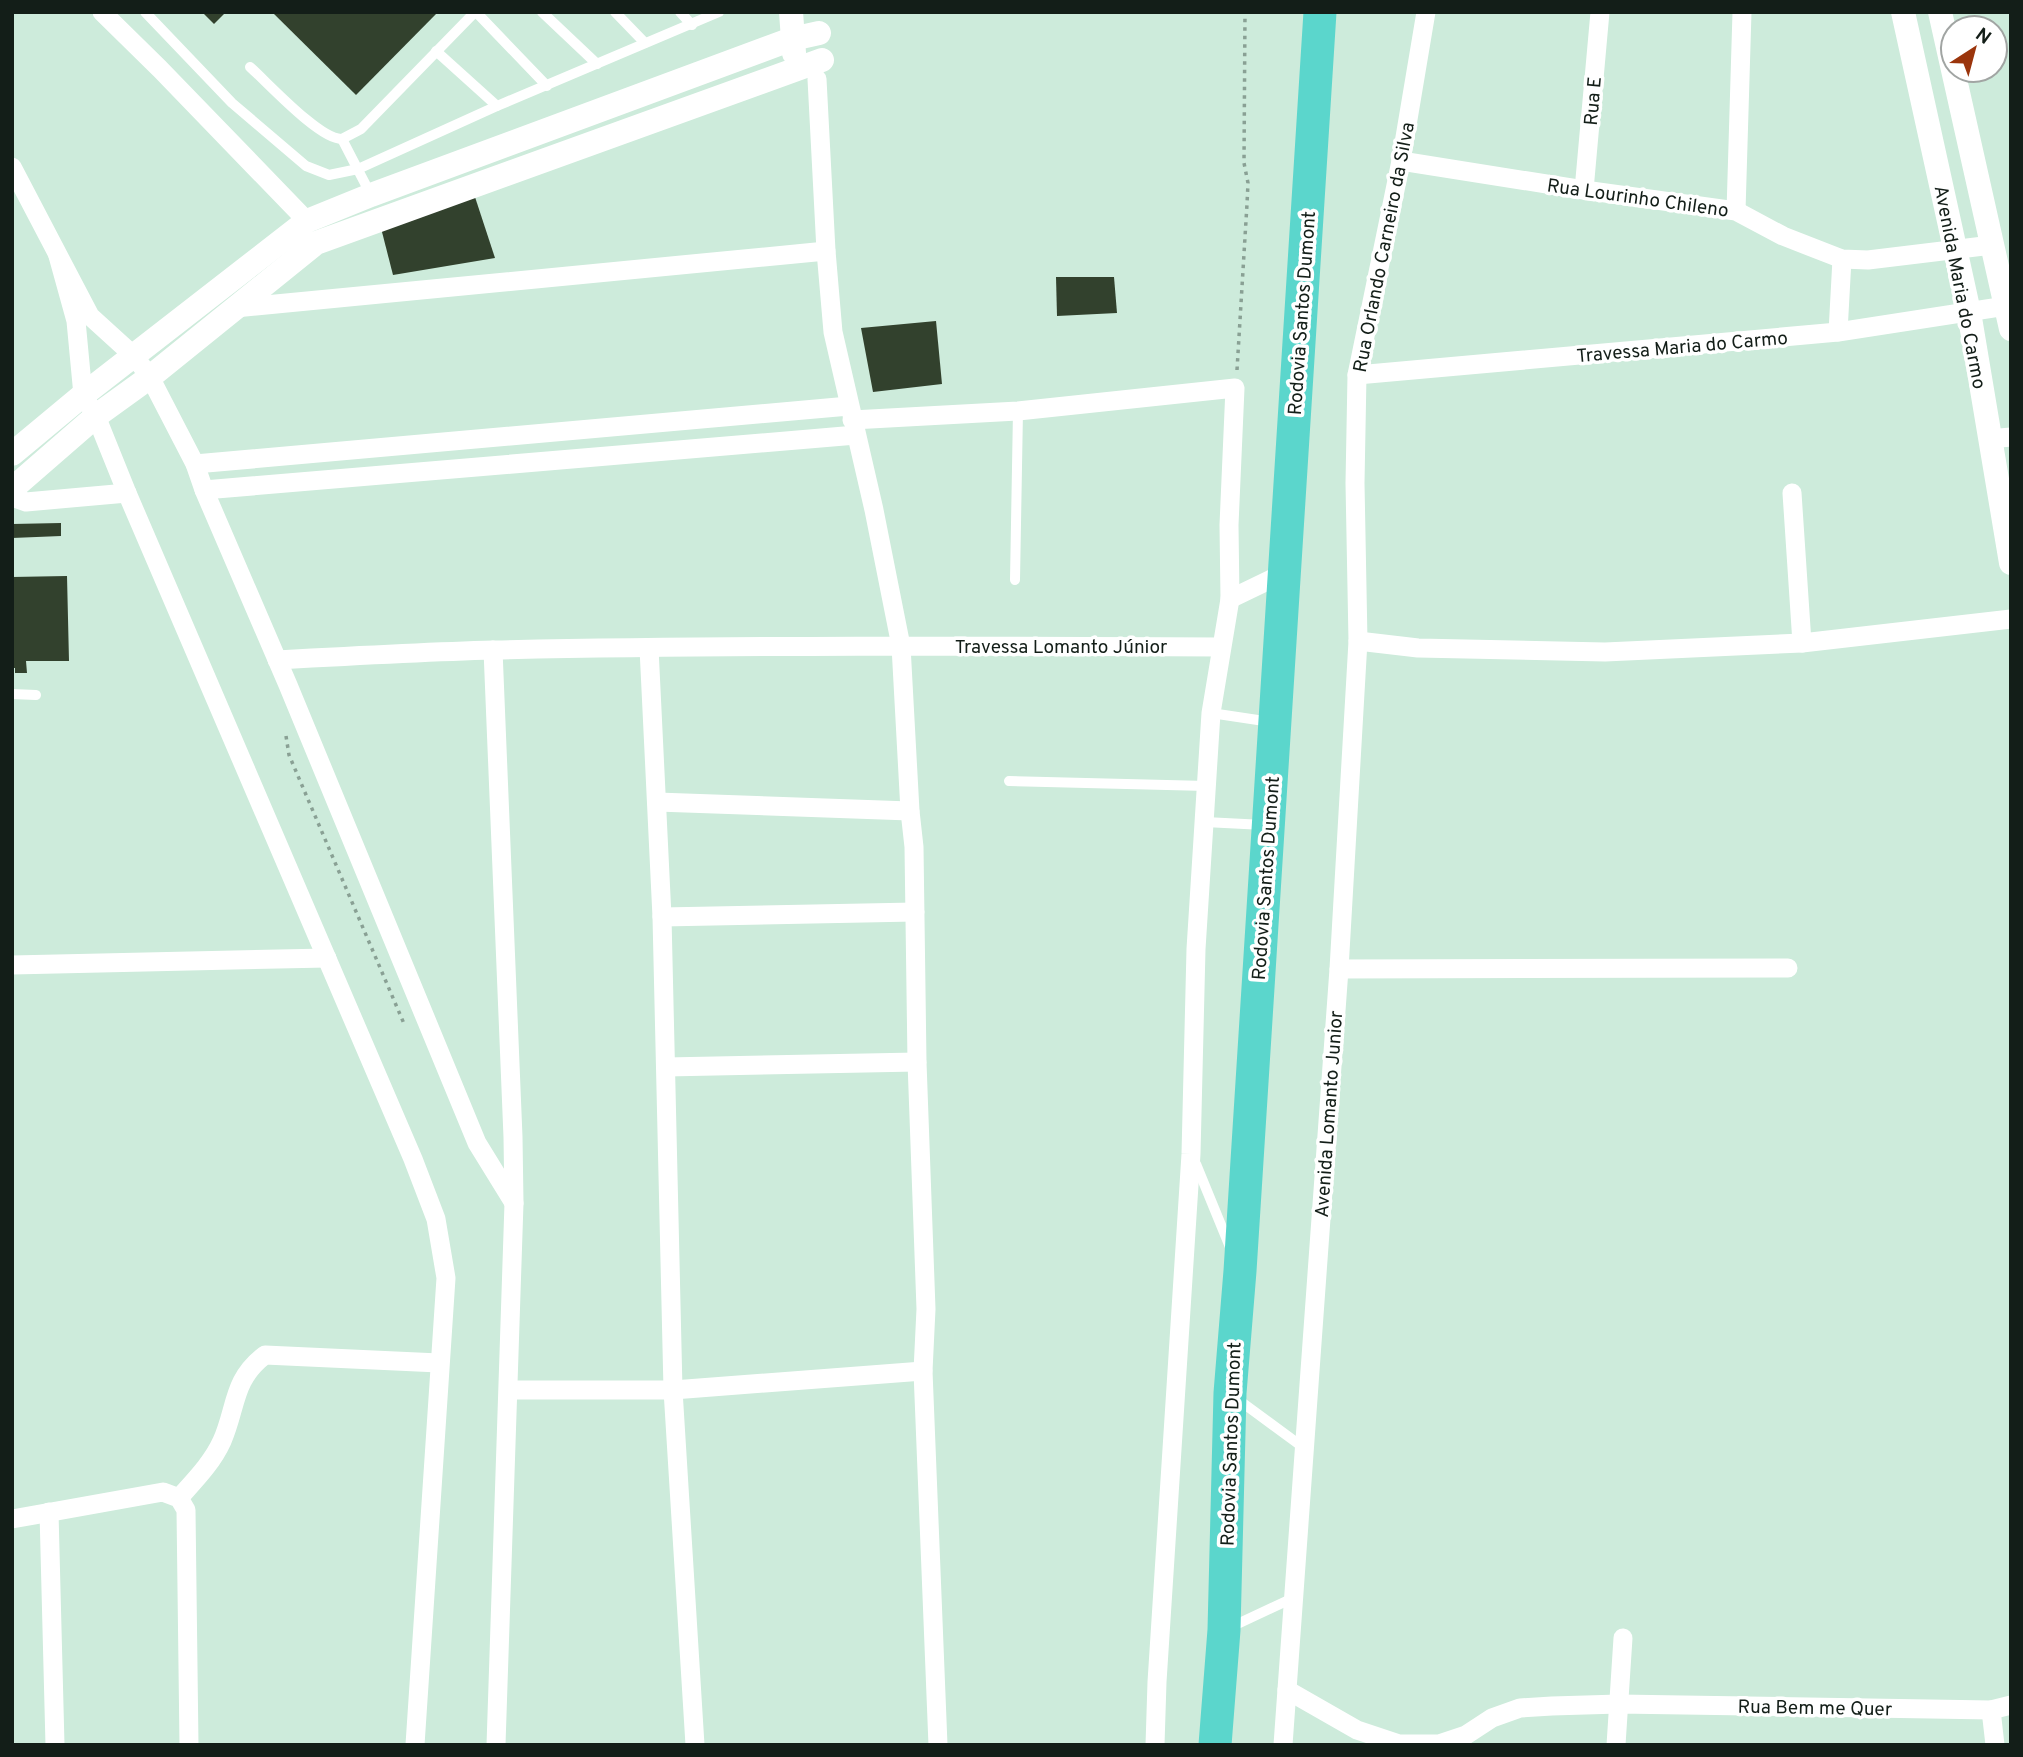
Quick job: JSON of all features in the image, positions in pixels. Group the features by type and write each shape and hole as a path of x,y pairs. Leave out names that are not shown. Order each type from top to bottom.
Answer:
{"highway":[{"name":"Rodovia Santos Dumont","path":"1215,1745 1224,1630 1230,1393 1320,12"}],"street":[{"path":"102,12 160,69 312,232"},
{"path":"791,12 792,39 812,69"},
{"name":"Rua Orlando Carneiro da Silva","path":"1355,484 1357,375 1401,161 1426,12"},
{"name":"Rua E","path":"1584,190 1600,12"},
{"path":"1736,211 1742,12"},
{"name":"Avenida Maria do Carmo","path":"1903,12 1969,312 2000,438 2011,563"},
{"name":"Avenida Maria do Carmo","path":"1940,12 2008,318"},
{"path":"12,454 134,356 312,232 371,195 792,39 819,23"},
{"path":"819,23 812,69 833,331 901,646 909,811 914,847 916,1062 926,1309 923,1371 938,1745"},
{"path":"12,489 96,416 150,377 235,308 312,232 381,220 812,69"},
{"name":"Rua Lourinho Chileno","path":"1401,161 1736,211 1783,236 1842,258 1868,260 1992,245"},
{"path":"12,167 90,316 134,356 150,377 195,464 477,1143 514,1203"},
{"path":"371,195 381,220"},
{"path":"235,308 826,251"},
{"path":"58,256 76,321 83,395 96,416 413,1159 436,1219 446,1278 415,1745"},
{"path":"1838,332 1842,258"},
{"name":"Travessa Maria do Carmo","path":"1357,375 1838,332 1969,312 2008,318"},
{"path":"195,464 1018,411 1236,388 1229,525 1230,599 1211,713 1196,949 1191,1154 1155,1745"},
{"path":"204,490 853,421"},
{"name":"Avenida Lomanto Junior","path":"1283,1745 1339,969 1358,641 1355,484"},
{"path":"12,497 26,502 127,493"},
{"path":"1792,493 1802,643"},
{"path":"1230,599 1284,573"},
{"path":"1358,641 1418,648 1605,652 1802,643 2011,619"},
{"name":"Travessa Lomanto Júnior","path":"277,660 493,650 901,646 1221,647"},
{"path":"649,648 662,918 673,1390 695,1745"},
{"path":"493,650 514,1203 496,1745"},
{"path":"657,802 909,811"},
{"path":"662,918 915,912"},
{"path":"12,965 327,958"},
{"path":"1339,969 1788,968"},
{"path":"666,1067 916,1062"},
{"path":"179,1498 208,1465 222,1441 240,1382 255,1362 265,1355 439,1363"},
{"path":"509,1390 673,1390 923,1371"},
{"path":"12,1519 163,1492 179,1498 186,1510 189,1745"},
{"path":"49,1512 55,1745"},
{"path":"1616,1745 1623,1638"},
{"name":"Rua Bem me Quer","path":"1287,1690 1357,1731 1399,1744 1439,1744 1466,1735 1492,1718 1520,1708 1619,1704 1991,1710 2011,1705"},
{"path":"1991,1710 1995,1745"}],"lane":[{"path":"145,12 232,103 306,166 329,175 358,169 497,106 719,12"},
{"path":"250,66 308,121 333,140 342,139 361,128 476,12 547,86"},
{"path":"542,12 597,64"},
{"path":"615,12 645,43"},
{"path":"680,12 692,25"},
{"path":"436,51 497,106"},
{"path":"342,139 371,195"},
{"path":"1015,580 1018,411"},
{"path":"12,694 36,695"},
{"path":"1211,713 1275,723"},
{"path":"1009,781 1208,786"},
{"path":"1205,822 1268,825"},
{"path":"1191,1154 1240,1271"},
{"path":"1230,1393 1304,1448"},
{"path":"1224,1630 1293,1598"}],"path":[{"path":"1236,388 1248,183 1244,163 1245,12"}],"building":[{"path":"202,12 226,12 214,24"},
{"path":"272,12 438,12 356,95"},
{"path":"475,197 495,258 393,275 381,228"},
{"path":"1056,277 1114,277 1117,313 1057,316"},
{"path":"936,321 942,384 873,392 861,328"},
{"path":"61,523 61,536 12,538 12,524"},
{"path":"67,576 69,661 26,661 27,673 15,673 15,668 12,668 12,577"}]}
